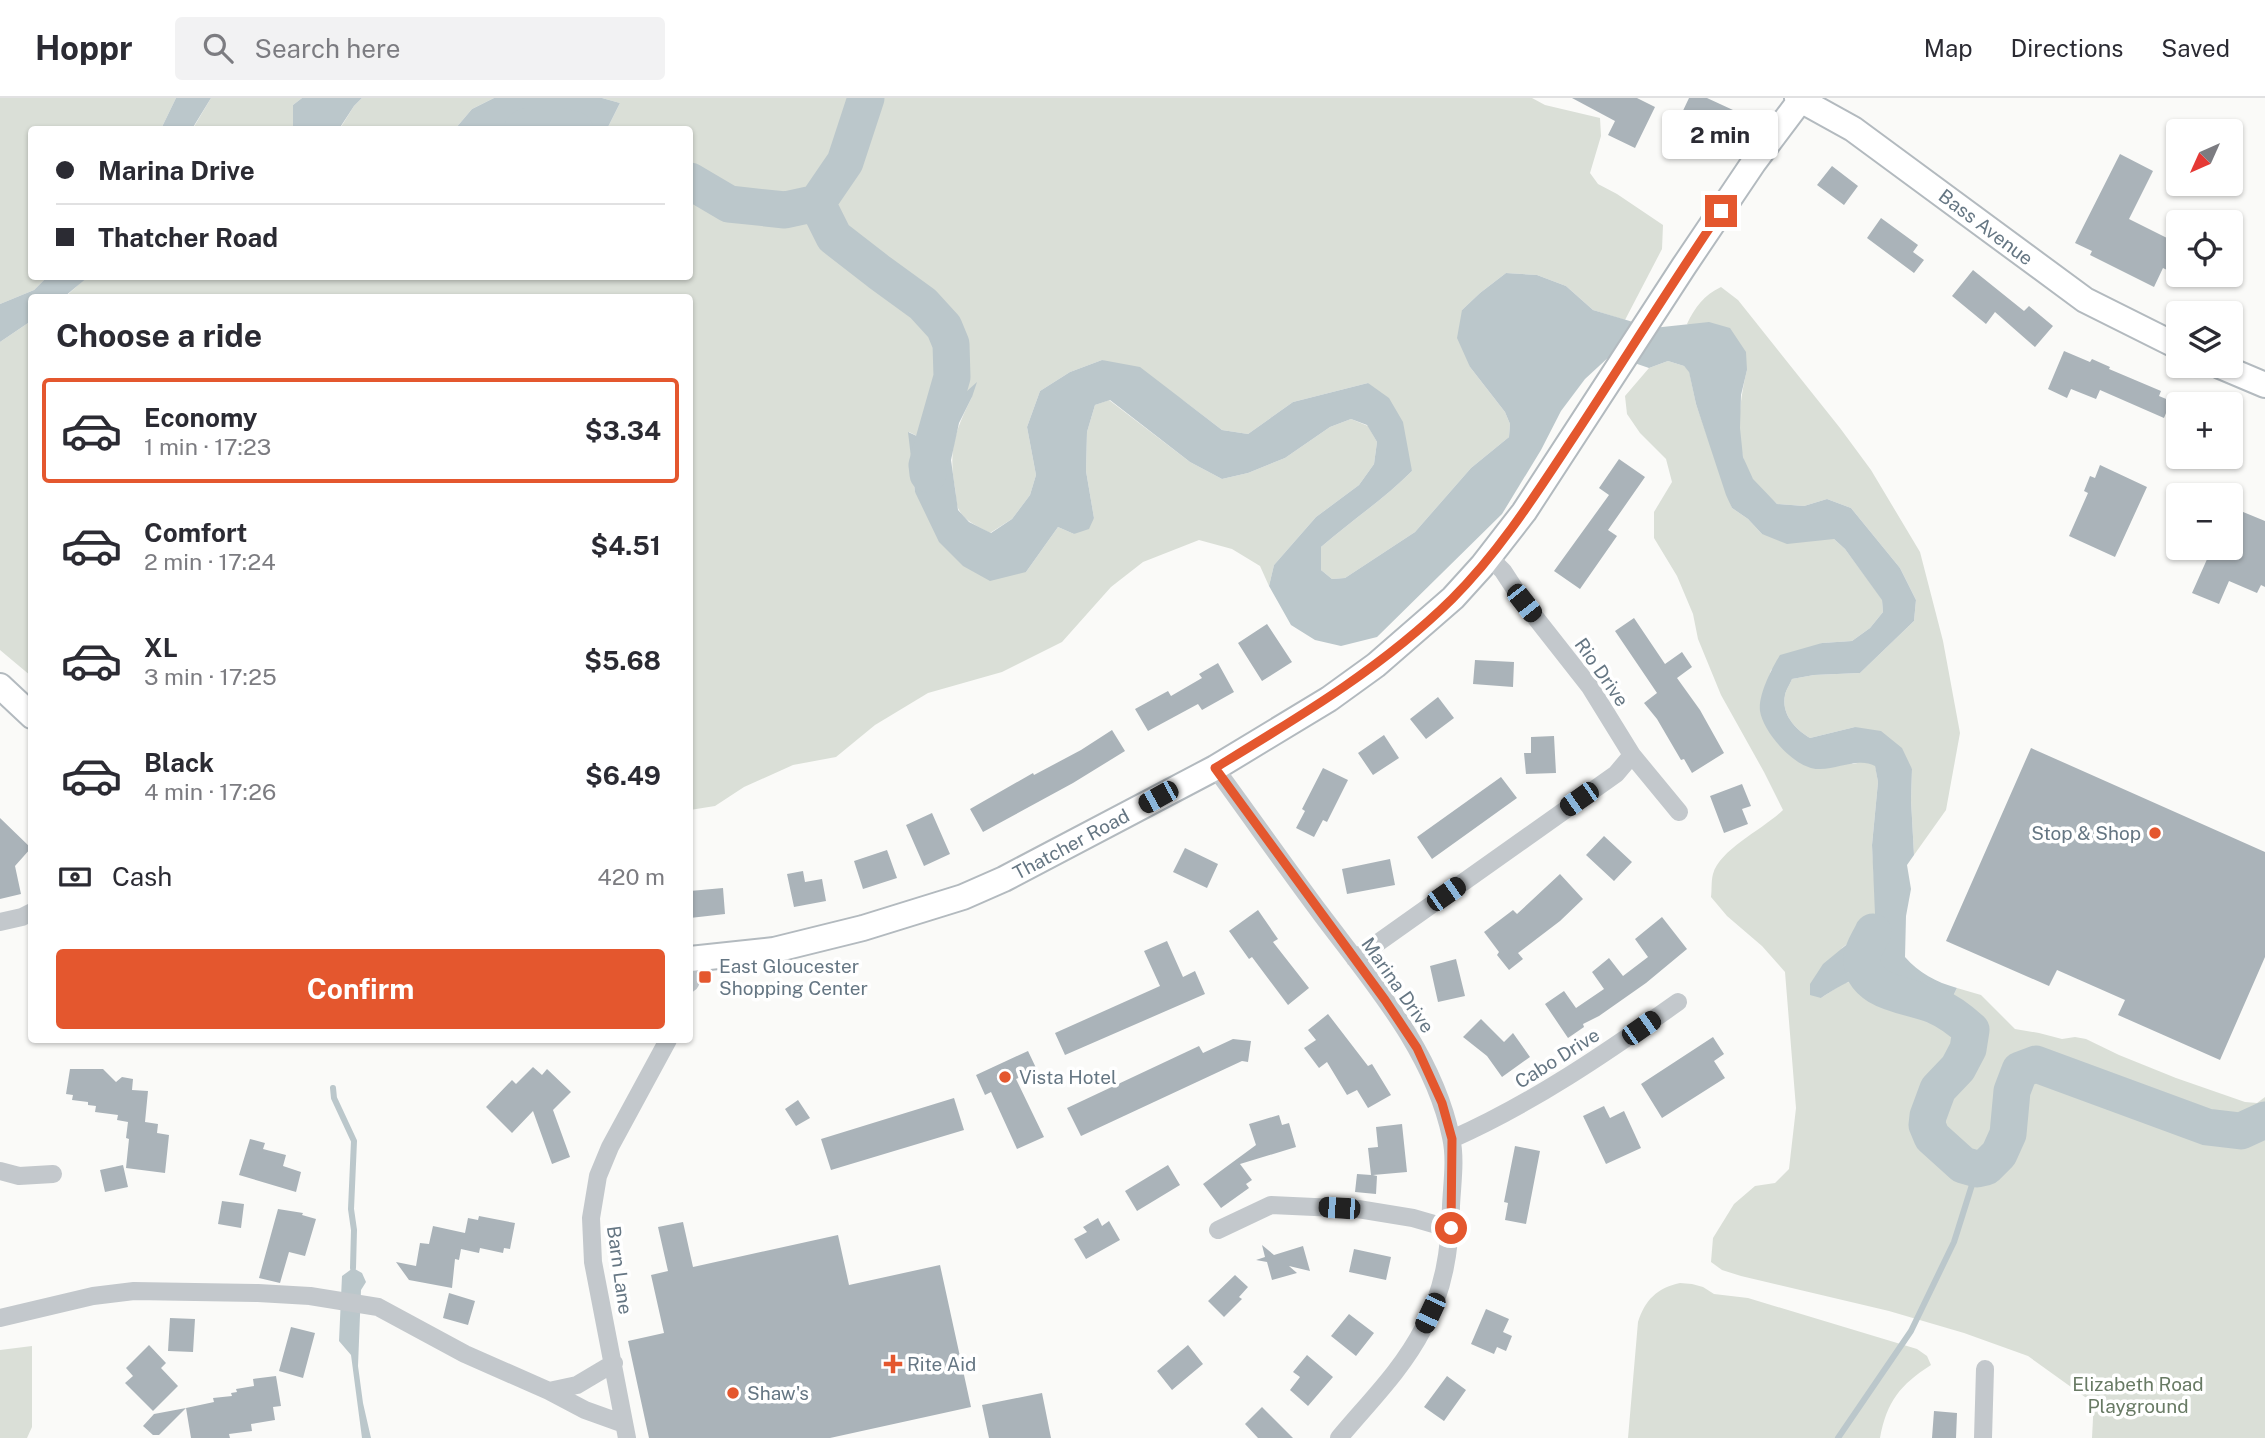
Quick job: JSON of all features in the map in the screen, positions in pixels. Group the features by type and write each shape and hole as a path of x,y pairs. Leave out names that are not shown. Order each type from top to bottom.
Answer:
{"main road":[{"name":"Thatcher Road","path":"695,958 774,950 863,928 962,897 1050,857 1215,768 1329,699 1376,665 1453,598 1524,512 1796,98"},
{"name":"Bass Avenue","path":"1796,98 1853,129 2085,300 2166,340"},
{"path":"2243,376 2265,385"},
{"path":"0,686 28,712"}],"street":[{"name":"Rio Drive","path":"1489,557 1503,571 1524,603 1590,687 1632,755 1679,812"},
{"path":"1355,959 1616,774 1632,755"},
{"name":"Marina Drive","path":"1215,768 1417,1048 1442,1103 1452,1139 1451,1228 1446,1271 1438,1296 1423,1330 1401,1365 1339,1438"},
{"path":"0,922 28,914"},
{"name":"Cabo Drive","path":"1452,1139 1493,1121 1544,1092 1604,1055 1678,1002"},
{"name":"Barn Lane","path":"626,1431 593,1262 592,1218 597,1176 666,1043"},
{"path":"0,1171 19,1176 53,1174"},
{"path":"1218,1230 1271,1205 1358,1209 1413,1218 1451,1228"},
{"path":"0,1318 93,1296 134,1291 257,1293 310,1296 366,1304 398,1317 473,1358 549,1391 626,1431"},
{"path":"549,1391 577,1385 614,1363"},
{"path":"1983,1438 1985,1369"}],"green space":[{"path":"0,98 176,98 162,126 28,126 28,280 44,280 34,290 0,304"},
{"path":"211,98 302,98 293,105 293,126 194,126"},
{"path":"362,98 494,98 472,109 458,126 342,126"},
{"path":"602,98 1532,98 1545,105 1600,118 1601,136 1590,173 1598,184 1663,225 1662,249 1625,320 1593,310 1566,286 1537,275 1506,273 1462,310 1470,367 1505,412 1510,424 1509,437 1471,468 1415,532 1345,578 1332,579 1321,570 1321,547 1412,471 1368,383 1293,402 1248,434 1222,430 1184,401 1102,360 1070,372 1040,391 1027,427 1036,475 1030,495 1012,519 990,533 965,518 956,500 952,463 954,441 972,397 945,411 933,439 909,432 915,492 1026,572 1058,527 1074,534 1094,518 1086,471 1087,432 1095,405 1109,400 1190,462 1222,479 1248,473 1285,458 1330,427 1351,419 1368,426 1377,442 1374,464 1359,485 1316,517 1274,565 1269,586 1260,566 1232,549 1199,540 1143,562 1111,587 1062,642 1002,672 928,693 875,725 836,757 793,765 744,787 715,806 693,810 693,294 68,294 84,280 693,280 693,126 608,126 620,103"},
{"path":"538,117 574,126 526,126"},
{"path":"1721,287 1738,300 1840,428 1871,470 1920,552 1943,641 1960,733 1946,810 1914,855 1912,769 1855,727 1810,738 1790,720 1784,702 1792,679 1860,673 1914,621 1916,600 1900,568 1851,508 1827,499 1804,506 1777,504 1753,480 1742,455 1740,441 1740,411 1747,370 1687,324 1701,302"},
{"path":"28,323 28,673 0,650 0,342"},
{"name":"Elizabeth Road Playground","path":"1668,361 1684,366 1689,371 1696,404 1732,508 1748,519 1762,534 1834,539 1845,549 1882,599 1883,612 1870,628 1852,641 1822,643 1771,670 1760,710 1853,764 1866,761 1875,765 1878,782 1872,845 1876,914 1868,927 1842,948 1821,998 1842,984 1866,977 1877,979 1886,988 1951,1000 1957,988 1981,995 2015,1029 2062,1039 2086,1039 2176,1078 2245,1102 2257,1103 2265,1097 2265,1438 2092,1438 2094,1399 2085,1397 2028,1356 1964,1333 1889,1311 1741,1276 1722,1270 1711,1262 1713,1238 1734,1204 1755,1186 1775,1183 1789,1169 1796,1108 1785,972 1711,897 1713,874 1724,856 1783,810 1721,695 1698,639 1693,614 1677,576 1654,538 1654,512 1672,482 1666,459 1640,433 1627,414 1625,396 1649,368"},
{"path":"1680,1283 1703,1287 1714,1294 1748,1298 1917,1349 1927,1356 1931,1365 1896,1395 1880,1438 1628,1438 1638,1322 1644,1307 1653,1296"},
{"path":"32,1346 32,1427 27,1438 0,1438 0,1350"}],"shaded area":[{"path":"176,98 211,98 194,126 162,126"},
{"path":"302,98 362,98 341,126 293,126 293,105"},
{"path":"494,98 602,98 620,103 608,126 574,126 538,117 525,126 458,126 472,109"},
{"path":"1506,273 1537,275 1566,286 1593,310 1653,328 1709,322 1730,328 1746,352 1747,370 1741,395 1740,428 1743,457 1753,479 1777,504 1804,506 1827,499 1851,508 1900,568 1916,600 1914,621 1860,673 1792,679 1784,702 1790,720 1810,738 1855,727 1881,731 1902,748 1912,769 1914,855 1907,865 1911,889 1906,916 1905,957 1928,976 1957,988 1946,1004 1931,1008 1916,1004 1869,977 1848,982 1821,998 1810,995 1810,984 1823,964 1868,927 1875,914 1872,845 1878,782 1875,766 1855,763 1818,769 1800,763 1790,756 1774,739 1762,720 1761,697 1780,655 1822,643 1852,641 1870,628 1883,612 1882,600 1845,549 1834,539 1787,544 1762,534 1748,519 1732,508 1696,404 1689,372 1684,366 1668,361 1649,368 1611,355 1585,379 1561,411 1502,514 1377,637 1341,646 1315,640 1291,625 1269,586 1274,565 1316,517 1359,485 1374,464 1377,442 1367,425 1351,419 1330,427 1285,458 1248,473 1222,479 1190,462 1110,400 1095,405 1087,432 1086,471 1094,518 1089,529 1074,534 1058,527 1026,572 990,581 963,566 939,542 915,492 908,432 933,439 945,411 977,382 959,423 951,460 958,510 969,522 991,533 1012,519 1030,495 1036,475 1027,427 1040,391 1070,372 1102,360 1140,367 1222,430 1248,434 1293,402 1368,383 1389,398 1403,422 1412,471 1321,547 1321,570 1332,579 1345,578 1415,532 1471,468 1509,437 1510,424 1505,412 1470,367 1457,338 1462,310"},
{"path":"44,280 84,280 68,294 28,294 28,323 0,342 0,304 34,290"},
{"path":"353,1268 362,1273 366,1282 361,1290 358,1366 371,1438 362,1438 351,1355 339,1341 342,1276"}],"building":[{"path":"1572,98 1637,98 1655,107 1635,148 1608,135 1615,121"},
{"path":"1689,98 1707,98 1733,110 1721,136 1680,117"},
{"path":"2120,154 2153,171 2129,219 2166,238 2166,270 2163,268 2154,287 2090,255 2092,251 2075,243"},
{"path":"1832,166 1858,186 1844,205 1817,185"},
{"path":"1881,218 1918,245 1913,252 1924,260 1914,273 1867,238"},
{"path":"1973,270 2024,311 2029,306 2053,326 2035,347 1995,312 1986,324 1952,296"},
{"path":"2064,351 2090,362 2092,359 2161,391 2159,396 2166,399 2166,413 2164,418 2100,390 2096,399 2071,389 2067,398 2048,389"},
{"path":"1619,459 1645,477 1608,530 1617,536 1580,589 1554,571 1609,495 1599,488"},
{"path":"2100,465 2147,487 2115,557 2069,536 2088,493 2084,491 2090,476 2095,478"},
{"path":"2243,512 2265,521 2265,587 2261,585 2257,593 2229,581 2219,604 2192,593 2207,560 2243,560"},
{"path":"1634,618 1665,664 1682,652 1692,667 1677,678 1700,710 1724,753 1692,773 1644,703 1657,693 1615,631"},
{"path":"1267,624 1292,662 1262,681 1238,643"},
{"path":"1475,660 1514,662 1513,687 1473,684"},
{"path":"1218,663 1234,692 1202,710 1198,704 1148,731 1135,709 1168,691 1171,696 1202,678 1199,674"},
{"path":"1438,697 1454,718 1426,739 1410,719"},
{"path":"1112,730 1125,751 983,832 970,809 1033,773 1034,775 1081,750"},
{"path":"1384,735 1399,758 1373,775 1358,753"},
{"path":"1554,736 1556,773 1526,774 1524,753 1531,753 1531,737"},
{"path":"2031,748 2265,852 2265,957 2220,1060 2118,1015 2125,1000 2057,970 2049,986 1946,941"},
{"path":"1323,768 1348,780 1327,822 1323,820 1314,837 1296,828 1305,811 1302,809"},
{"path":"1501,777 1517,798 1432,859 1417,837"},
{"path":"1742,784 1751,806 1742,809 1748,824 1724,833 1710,796"},
{"path":"932,813 950,854 924,866 906,825"},
{"path":"0,818 28,845 28,851 15,866 21,894 0,899"},
{"path":"1604,836 1632,862 1614,881 1586,855"},
{"path":"1185,848 1218,864 1207,888 1173,872"},
{"path":"887,850 897,878 863,889 854,861"},
{"path":"1390,859 1395,885 1347,894 1342,869"},
{"path":"803,871 805,882 822,879 826,901 794,907 787,874"},
{"path":"1560,874 1583,899 1560,921 1518,953 1523,959 1509,970 1484,932 1513,910 1517,914"},
{"path":"723,888 725,914 693,918 693,891"},
{"path":"1258,910 1278,939 1273,942 1309,988 1288,1005 1229,931"},
{"path":"1662,917 1687,949 1646,983 1583,1024 1584,1027 1568,1038 1545,1004 1564,991 1576,1008 1604,989 1592,972 1609,958 1623,976 1648,957 1635,939"},
{"path":"1167,941 1183,977 1195,971 1205,994 1065,1055 1055,1033 1160,986 1144,951"},
{"path":"1456,959 1465,996 1438,1002 1430,966"},
{"path":"1328,1014 1368,1066 1372,1064 1391,1095 1368,1108 1357,1090 1347,1095 1327,1062 1319,1068 1304,1048 1316,1040 1308,1030"},
{"path":"1481,1019 1504,1042 1513,1033 1530,1057 1502,1077 1487,1056 1463,1037"},
{"path":"1713,1037 1724,1054 1714,1061 1725,1078 1662,1118 1641,1084"},
{"path":"1233,1039 1251,1041 1248,1062 1242,1061 1081,1136 1067,1108 1199,1046 1203,1053"},
{"path":"1028,1051 1037,1070 1016,1079 1044,1137 1017,1149 991,1092 985,1095 976,1075"},
{"path":"533,1067 542,1075 547,1069 571,1092 553,1110 570,1157 552,1164 533,1111 512,1133 486,1107 512,1080 516,1084"},
{"path":"70,1069 103,1069 116,1082 122,1077 133,1079 132,1090 148,1091 145,1122 158,1124 157,1133 169,1135 165,1173 126,1168 128,1122 117,1120 118,1115 95,1112 96,1106 88,1105 88,1102 72,1100 73,1095 66,1094"},
{"path":"954,1098 964,1130 831,1170 821,1139"},
{"path":"798,1100 810,1118 796,1126 785,1109"},
{"path":"1604,1106 1610,1118 1624,1111 1641,1148 1606,1164 1583,1116"},
{"path":"1279,1115 1282,1125 1289,1123 1296,1147 1240,1164 1252,1180 1246,1184 1249,1188 1221,1208 1203,1184 1256,1145 1249,1124"},
{"path":"1402,1124 1407,1172 1373,1175 1377,1176 1376,1194 1355,1192 1357,1174 1371,1175 1368,1148 1378,1147 1376,1127"},
{"path":"250,1139 265,1143 263,1149 286,1155 283,1166 301,1172 296,1192 239,1175"},
{"path":"1515,1146 1540,1151 1526,1224 1505,1220 1508,1203 1504,1202"},
{"path":"123,1165 128,1187 105,1192 100,1170"},
{"path":"1168,1165 1180,1185 1137,1211 1125,1191"},
{"path":"222,1201 244,1204 241,1228 218,1224"},
{"path":"278,1209 303,1213 302,1215 316,1219 305,1256 289,1252 280,1283 259,1278"},
{"path":"479,1216 515,1223 510,1249 504,1248 503,1253 480,1248 479,1253 461,1249 459,1260 455,1259 452,1288 409,1280 396,1262 416,1266 420,1243 429,1244 433,1226 465,1233 468,1218 478,1220"},
{"path":"1098,1218 1102,1226 1109,1221 1120,1240 1086,1259 1074,1239 1087,1232 1083,1227"},
{"path":"683,1222 693,1267 838,1235 849,1285 940,1265 971,1407 830,1438 649,1438 628,1341 664,1333 651,1275 668,1271 658,1227"},
{"path":"1262,1245 1274,1255 1303,1246 1310,1271 1289,1266 1297,1273 1272,1280 1267,1262 1256,1260 1265,1257"},
{"path":"1354,1249 1391,1257 1386,1280 1349,1272"},
{"path":"1235,1275 1248,1287 1239,1297 1242,1299 1224,1317 1208,1301"},
{"path":"449,1293 475,1301 468,1325 443,1318"},
{"path":"1486,1309 1509,1319 1503,1332 1512,1336 1506,1351 1497,1347 1494,1354 1471,1344"},
{"path":"1349,1314 1374,1333 1356,1356 1331,1336"},
{"path":"170,1318 195,1319 193,1352 168,1351"},
{"path":"291,1327 315,1333 303,1378 279,1371"},
{"path":"149,1345 166,1363 161,1368 178,1386 153,1411 125,1383 133,1376 126,1368"},
{"path":"1188,1345 1203,1364 1172,1390 1157,1371"},
{"path":"1307,1355 1333,1377 1308,1406 1290,1390 1300,1377 1293,1372"},
{"path":"276,1376 281,1406 273,1407 275,1420 251,1424 252,1431 229,1434 230,1438 191,1438 186,1408 214,1402 213,1398 232,1396 231,1393 237,1392 236,1389 254,1386 253,1379"},
{"path":"1447,1376 1466,1390 1444,1421 1424,1407"},
{"path":"1042,1393 1051,1438 989,1438 982,1405"},
{"path":"1262,1407 1293,1438 1258,1438 1245,1424"},
{"path":"186,1408 159,1435 153,1435 143,1426 154,1414"},
{"path":"1934,1411 1957,1413 1956,1438 1932,1438"}],"waterway":[{"path":"693,183 729,204 785,210 817,203 845,162 866,98"},
{"path":"817,203 834,237 923,304 944,327 951,344 952,377 927,465 928,474"},
{"path":"1873,932 1862,957 1869,979 1889,991 1939,1007 1971,1030 1968,1049 1958,1068 1938,1089 1927,1125 1932,1137 1963,1165 1977,1169 1986,1167 1999,1154 2008,1134 2012,1091 2020,1070 2036,1064 2207,1127 2241,1131 2265,1120"},
{"path":"333,1088 334,1098 354,1141 351,1209 354,1230 353,1268"},
{"path":"1838,1438 1911,1331 1954,1242 1977,1169"}],"place":[{"name":"Stop & Shop","path":"2155,833"},
{"name":"East Gloucester Shopping Center","path":"705,977"},
{"name":"Vista Hotel","path":"1005,1077"},
{"name":"Rite Aid","path":"893,1364"},
{"name":"Shaw's","path":"733,1393"}],"route":[{"path":"1451,1228 1452,1139 1442,1103 1417,1048 1385,1000 1215,768 1329,699 1376,665 1453,598 1524,512 1721,211"}]}
